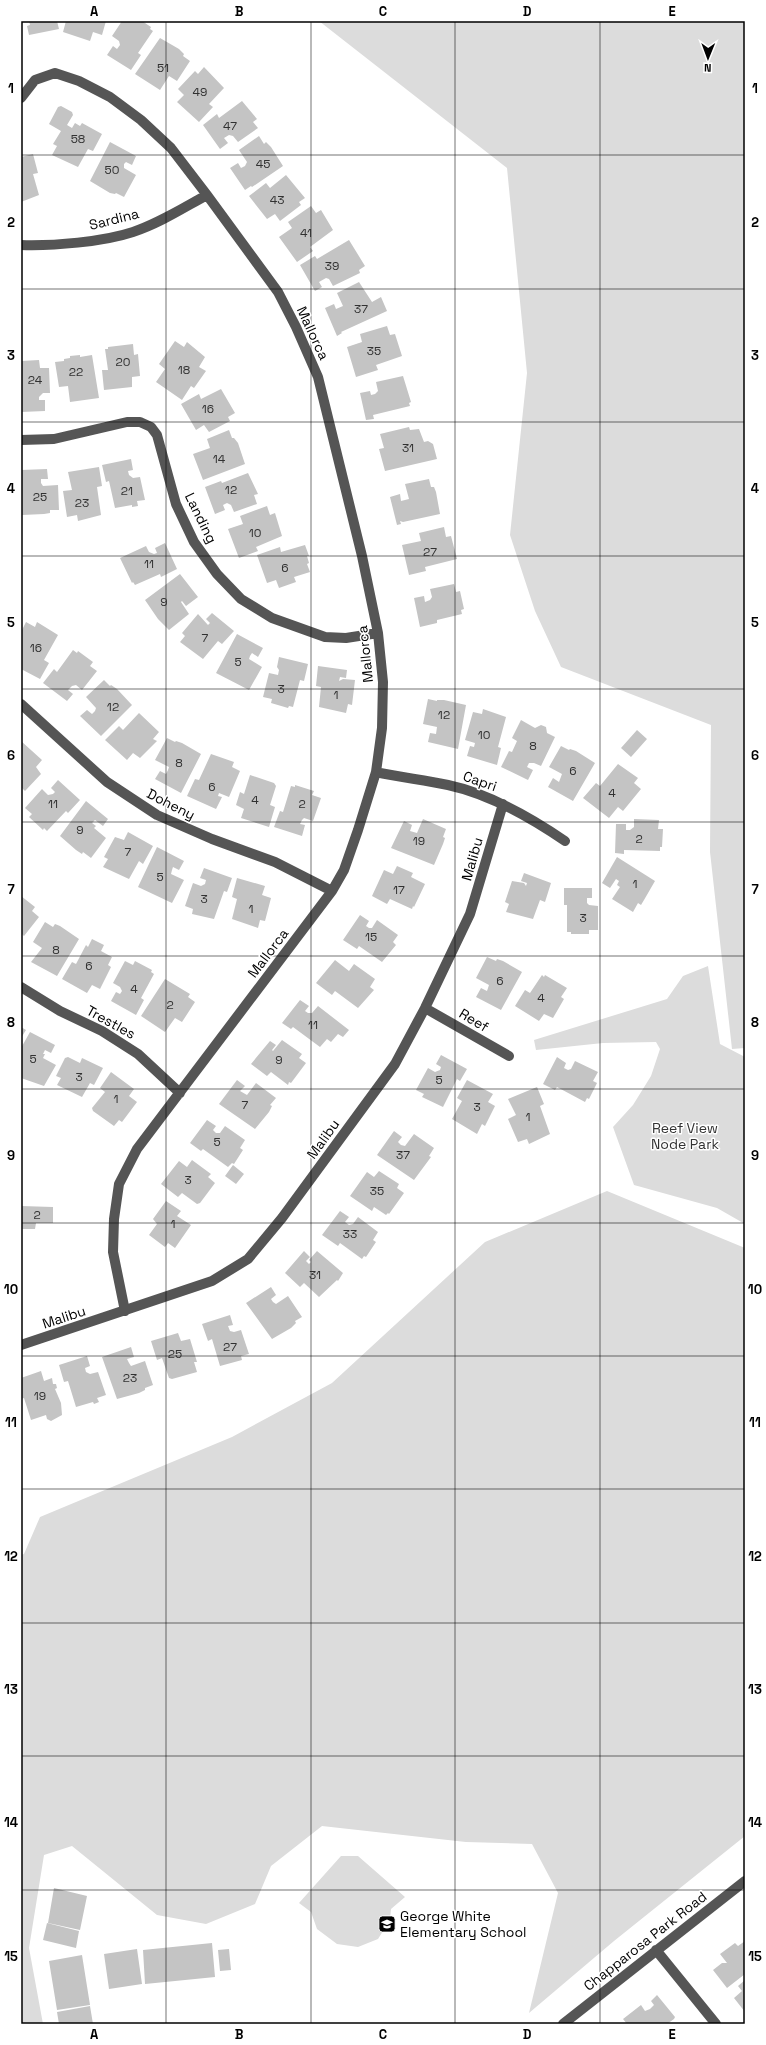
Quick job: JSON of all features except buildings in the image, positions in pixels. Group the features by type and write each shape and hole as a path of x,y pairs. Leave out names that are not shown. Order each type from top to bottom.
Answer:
{"street":[{"name":"Mallorca","path":"21,98 35,80 55,73 79,81 110,97 141,120 171,148 278,292 296,327 318,377 362,556 378,633 383,682 382,728 376,772 346,864 332,891 137,1149 119,1184 114,1219 113,1252 125,1312"},
{"name":"Sardina","path":"21,245 87,241 133,232 166,218 207,195"},
{"name":"Landing","path":"21,440 54,439 127,422 140,422 151,427 157,435 176,504 194,542 217,574 241,599 272,618 325,637 346,638 378,633"},
{"name":"Doheny","path":"21,704 107,782 157,815 212,839 275,862 332,891"},
{"name":"Capri","path":"376,772 449,785 502,804 537,821 566,841"},
{"name":"Malibu","path":"21,1345 125,1312 212,1282 248,1259 282,1218 390,1070 425,1008 470,914 502,804"},
{"name":"Trestles","path":"21,987 60,1011 102,1031 138,1054 180,1093"},
{"name":"Reef","path":"425,1008 509,1056"},
{"name":"Chapparosa Park Road","path":"564,2024 745,1881"},
{"path":"656,1950 716,2024"}],"green space":[{"path":"319,21 745,21 745,1048 732,1049 710,852 711,725 561,667 535,611 510,535 527,373 507,168"},
{"name":"Reef View Node Park","path":"708,966 720,1044 745,1057 745,1224 717,1208 634,1185 613,1127 633,1105 651,1076 660,1049 656,1042 603,1043 536,1050 534,1040 667,999 683,976"},
{"path":"607,1191 745,1248 745,1836 614,1941 529,2013 558,1893 532,1844 466,1842 322,1826 271,1866 255,1904 206,1924 157,1915 72,1846 44,1855 29,1948 43,2024 21,2024 21,1555 24,1554 40,1517 232,1437 332,1383 485,1242"},
{"path":"341,1856 358,1856 405,1897 391,1909 390,1920 378,1939 358,1947 337,1944 317,1929 311,1912 299,1903"}],"place":[{"name":"George White Elementary School","path":"387,1924"}]}
